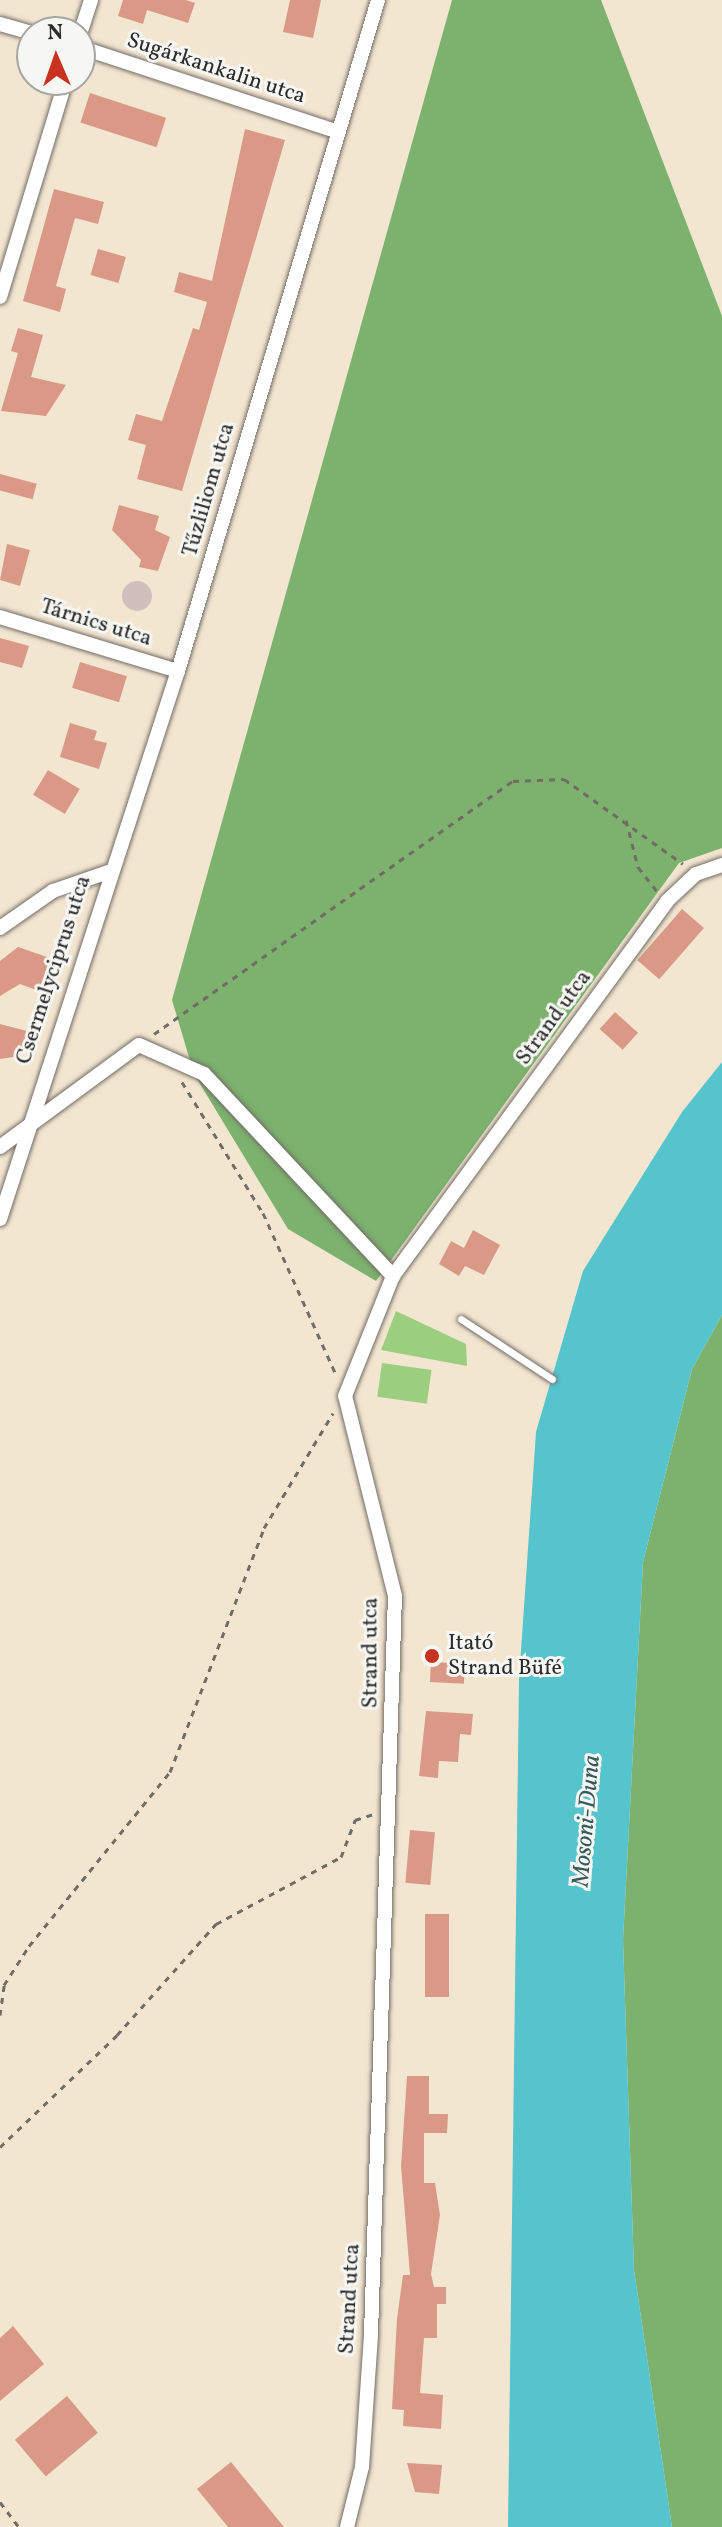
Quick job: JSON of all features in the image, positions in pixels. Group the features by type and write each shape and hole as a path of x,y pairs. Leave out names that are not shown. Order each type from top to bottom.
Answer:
{"street":[{"name":"Tűzliliom utca","path":"108,872 178,671 378,0"},
{"name":"Sugárkankalin utca","path":"96,52 338,132"},
{"path":"0,297 61,96"},
{"name":"Tárnics utca","path":"0,617 178,671"},
{"name":"Strand utca","path":"347,2527 362,2467 371,2334 391,1808 395,1596 345,1396 393,1276 667,901 696,874 722,865"},
{"path":"0,928 53,891 108,872"},
{"name":"Csermelyciprus utca","path":"0,1219 108,872"},
{"path":"0,1147 139,1045 204,1074 393,1276"}],"lane":[{"path":"461,1319 552,1379"}],"path":[{"path":"139,1045 513,781 564,779 626,820 696,874"},
{"path":"626,820 638,867 667,901"},
{"path":"0,2015 4,1985 29,1946 170,1772 264,1528 345,1396 263,1213 200,1121 171,1061"},
{"path":"0,2147 117,2035 216,1924 341,1857 355,1820 391,1808"},
{"path":"0,2502 19,2527"}],"shaded area":[{"path":"137,581 147,586 152,596 147,606 137,611 127,606 122,596 127,586"}],"green space":[{"path":"452,0 601,0 722,316 722,848 679,863 376,1281 288,1229 194,1074 172,1000"},
{"path":"396,1311 466,1344 467,1366 381,1350"},
{"path":"722,1315 722,2527 672,2527 634,2270 623,1940 643,1562 692,1369"},
{"path":"382,1363 432,1370 427,1404 377,1397"}],"water":[{"name":"Mosoni-Duna","path":"722,1062 722,1315 692,1369 643,1562 623,1940 634,2270 672,2527 508,2527 519,1680 536,1432 583,1271 682,1112"}],"building":[{"path":"123,0 186,0 195,3 188,23 147,10 143,24 118,16"},
{"path":"290,0 321,0 313,38 283,32"},
{"path":"96,95 166,118 157,147 80,122 89,96"},
{"path":"245,129 285,140 182,491 137,479 146,445 128,440 136,414 162,421 193,328 199,330 207,302 174,292 179,272 212,281"},
{"path":"54,189 104,202 98,224 75,218 56,286 66,289 60,312 23,301"},
{"path":"98,249 126,257 118,283 91,275"},
{"path":"18,328 43,335 31,377 66,385 46,416 1,411 18,353 11,351"},
{"path":"0,474 37,484 33,499 0,491"},
{"path":"119,505 159,516 155,530 170,537 158,571 139,567 141,560 112,530"},
{"path":"7,544 30,550 20,586 0,580"},
{"path":"0,638 29,646 22,668 0,662"},
{"path":"80,662 127,676 119,702 72,688"},
{"path":"70,723 97,731 94,740 107,743 99,769 60,757"},
{"path":"48,770 80,789 65,814 33,795"},
{"path":"682,909 704,928 659,979 637,960"},
{"path":"18,947 50,958 39,991 20,984 0,996 0,961"},
{"path":"615,1012 638,1033 623,1050 600,1029"},
{"path":"0,1024 27,1031 20,1056 0,1059"},
{"path":"473,1230 500,1245 484,1275 465,1266 459,1276 439,1264 451,1241 464,1248"},
{"path":"431,1662 465,1664 464,1684 430,1682"},
{"path":"426,1711 473,1714 471,1735 460,1734 458,1762 439,1761 438,1778 419,1776"},
{"path":"410,1830 435,1832 430,1885 405,1883"},
{"path":"425,1914 449,1914 449,1997 425,1997"},
{"path":"407,2076 429,2076 429,2114 448,2114 447,2133 424,2133 424,2183 435,2183 440,2215 431,2274 434,2287 446,2287 446,2304 437,2304 437,2338 424,2338 420,2393 443,2395 441,2429 403,2426 404,2410 392,2409 397,2319 403,2275 410,2275 401,2166"},
{"path":"13,2326 44,2364 0,2401 0,2338"},
{"path":"67,2396 98,2433 46,2476 15,2440"},
{"path":"231,2462 284,2527 228,2527 197,2489"},
{"path":"407,2463 442,2465 439,2494 415,2492"}],"place":[{"name":"Itató Strand Büfé","path":"432,1656"}]}
